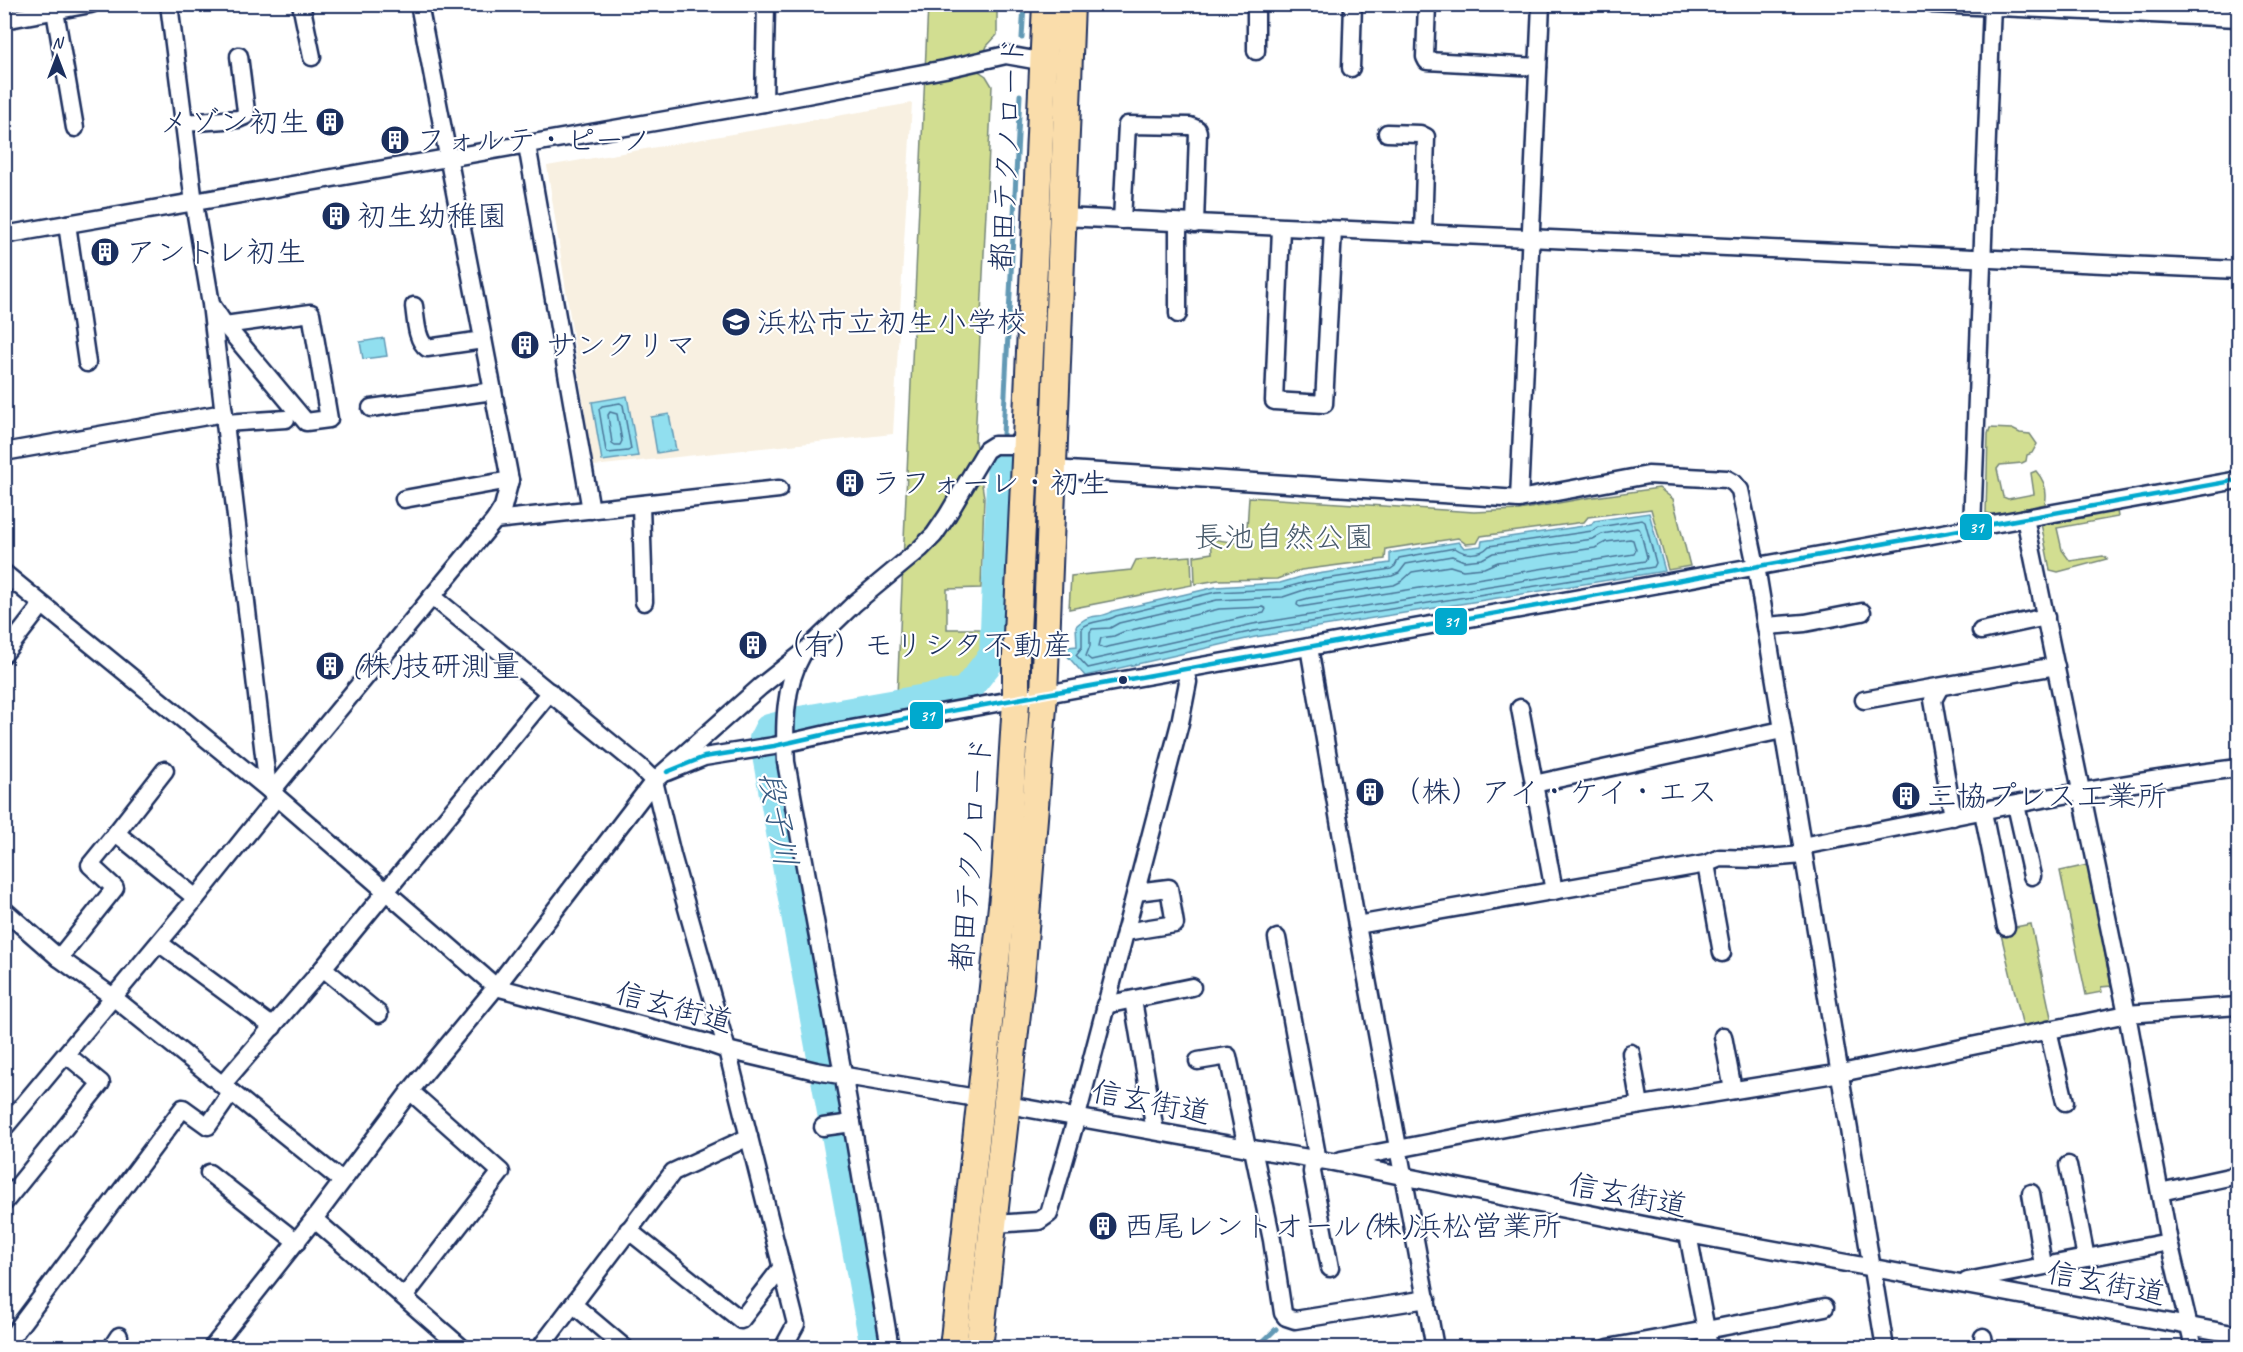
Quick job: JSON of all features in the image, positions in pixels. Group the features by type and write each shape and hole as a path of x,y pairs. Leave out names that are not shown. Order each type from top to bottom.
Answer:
{"highway":[{"name":"都田テクノロード","path":"979,1347 1021,978 1044,695 1062,217 1057,63 1046,4"},
{"name":"都田テクノロード","path":"953,1347 1005,879 1016,701 1019,445 1057,63 1071,4"}],"street":[{"path":"4,20 91,4"},
{"path":"169,4 194,203 211,304 272,792"},
{"path":"302,4 312,57"},
{"path":"4,1128 196,898 272,792 495,520 503,507 510,480 419,4"},
{"path":"764,103 766,4"},
{"path":"1256,4 1256,51"},
{"path":"1351,68 1353,4"},
{"path":"1427,4 1425,57 1427,61 1538,67"},
{"path":"1519,499 1541,4"},
{"path":"1932,4 2238,18"},
{"path":"1972,528 1992,6"},
{"path":"55,11 75,128"},
{"path":"4,235 764,103 945,69 1006,55 1057,63"},
{"path":"184,123 238,119 245,116 239,56"},
{"path":"1122,220 1127,125 1190,126 1197,129 1178,314"},
{"path":"1387,133 1420,134 1426,137 1423,233"},
{"path":"527,145 591,510"},
{"path":"1062,217 2238,270"},
{"path":"67,224 87,363"},
{"path":"1281,228 1274,401 1324,404 1333,230"},
{"path":"211,304 225,325 306,422 329,419 310,313 225,325"},
{"path":"414,306 419,337 424,346 432,348 483,340"},
{"path":"371,408 493,391"},
{"path":"4,452 224,418 286,419"},
{"path":"212,1347 297,1242 410,1091 496,987 660,776 760,687 804,652 855,603 934,535 963,492 983,454 994,445 1019,445"},
{"path":"1053,469 1519,499 1648,476 1727,479 1734,483 1740,490 1756,566 1885,1347"},
{"path":"404,499 510,480"},
{"path":"660,776 698,758 775,743 2238,480"},
{"path":"495,520 778,489"},
{"path":"641,505 644,602"},
{"path":"2025,518 2127,1014 2169,1242 2194,1347"},
{"path":"4,573 272,792 496,987"},
{"path":"432,596 550,692 660,776 672,855 727,1050 796,1324 783,1347"},
{"path":"4,654 42,605"},
{"path":"1766,626 1805,623 1862,612"},
{"path":"1981,631 2046,617"},
{"path":"1309,647 1357,925 1435,1347"},
{"path":"775,743 786,716 794,672 804,652"},
{"path":"1864,700 2056,666"},
{"path":"994,1224 1039,1221 1049,1214 1180,723 1188,682 1185,671"},
{"path":"1940,687 1933,700 1953,817"},
{"path":"4,1347 183,1108 208,1126 226,1089 273,1027 550,692"},
{"path":"1520,708 1554,891"},
{"path":"1534,784 1782,730"},
{"path":"775,743 786,762 839,1074 890,1347"},
{"path":"1357,925 1706,864 1720,858 1756,859 2082,792 2238,768"},
{"path":"59,958 115,888 90,865 165,770"},
{"path":"2016,805 2032,876"},
{"path":"1983,812 2006,927"},
{"path":"116,833 196,898"},
{"path":"1706,864 1722,953"},
{"path":"1125,932 1175,924 1169,888 1136,892"},
{"path":"4,910 59,958 113,997 342,1181"},
{"path":"1277,938 1326,1161"},
{"path":"159,943 273,1027"},
{"path":"323,968 379,1014"},
{"name":"信玄街道","path":"496,987 727,1050 816,1071 982,1098"},
{"path":"1105,1005 1192,987"},
{"path":"1133,1000 1155,1131"},
{"path":"1330,1268 1312,1172 1313,1166 1326,1161 1531,1123 1841,1073 2127,1014 2238,1006"},
{"path":"2048,1030 2065,1102"},
{"path":"1723,1036 1733,1090"},
{"path":"1631,1053 1640,1105"},
{"path":"4,1203 101,1083 67,1055"},
{"path":"1198,1061 1228,1056 1272,1240 1283,1313 1286,1317 1295,1320 1427,1299"},
{"path":"404,1297 501,1172 410,1091"},
{"name":"信玄街道","path":"1008,1105 1326,1161 1688,1234 2238,1335"},
{"path":"823,1127 848,1123"},
{"path":"540,1347 673,1172 748,1137"},
{"path":"2068,1165 2086,1257"},
{"path":"209,1173 297,1242"},
{"path":"2160,1192 2238,1175"},
{"path":"2031,1193 2043,1266"},
{"path":"314,1220 462,1347"},
{"path":"628,1230 741,1320 782,1267"},
{"path":"1688,1234 1709,1347"},
{"path":"1958,1282 2169,1242"},
{"path":"574,1305 626,1347"},
{"path":"1617,1347 1825,1307"}],"shaded area":[{"name":"浜松市立初生小学校","path":"912,103 893,434 593,466 547,166"}],"green space":[{"path":"928,5 997,5 997,35 987,46 977,70 986,76 992,86 975,441 984,497 981,588 947,589 947,629 982,629 982,654 960,685 897,696"},
{"path":"1990,428 2012,429 2030,434 2037,444 2032,453 2027,455 2026,461 2000,465 1997,469 2003,497 2008,499 2034,494 2031,473 2036,471 2045,486 2045,504 1996,515 1986,513"},
{"name":"長池自然公園","path":"1659,488 1673,499 1690,566 1668,570 1651,509 1588,517 1584,522 1481,536 1477,543 1466,544 1458,538 1386,549 1385,559 1301,570 1277,579 1218,580 1195,584 1194,556 1212,553 1211,539 1246,544 1249,497 1474,512 1519,510"},
{"path":"2117,510 2118,517 2057,528 2062,550 2070,561 2103,556 2107,559 2058,572 2050,570 2041,523"},
{"path":"1191,556 1192,585 1069,609 1071,576 1131,570 1136,560"},
{"path":"2088,865 2111,986 2101,987 2102,992 2086,995 2060,871"},
{"path":"2031,924 2052,1022 2023,1027 2000,930"}],"water":[{"path":"384,338 387,356 363,359 360,342"},
{"path":"627,396 638,456 602,461 592,402"},
{"path":"669,414 676,450 657,453 651,417"},
{"path":"1649,513 1665,571 1255,637 1085,676 1064,652 1068,647 1077,646 1076,626 1087,618 1113,611 1216,587 1280,583 1304,576 1390,563 1390,553 1459,542 1464,548 1481,546 1482,541 1591,525 1594,521"}],"waterway":[{"path":"1022,38 1024,4"},
{"path":"1003,434 1020,95"},
{"name":"段子川","path":"875,1348 764,739 769,729 800,721 965,692 994,655 1002,457"},
{"path":"1256,1348 1276,1329"}],"transit line":[{"name":"31","path":"667,772 704,757 774,746 840,731 2238,480"}],"place":[{"name":"メゾン初生","path":"330,122"},
{"name":"フォルテ・ピーノ","path":"395,140"},
{"name":"初生幼稚園","path":"336,216"},
{"name":"アントレ初生","path":"105,252"},
{"name":"浜松市立初生小学校","path":"736,322"},
{"name":"サンクリマ","path":"525,345"},
{"name":"ラフォーレ・初生","path":"850,483"},
{"name":"（有）モリシタ不動産","path":"753,645"},
{"name":"(株)技研測量","path":"330,666"},
{"name":"（株）アイ・ケイ・エス","path":"1370,792"},
{"name":"三協プレス工業所","path":"1906,796"},
{"name":"西尾レントオール(株)浜松営業所","path":"1103,1226"}]}
